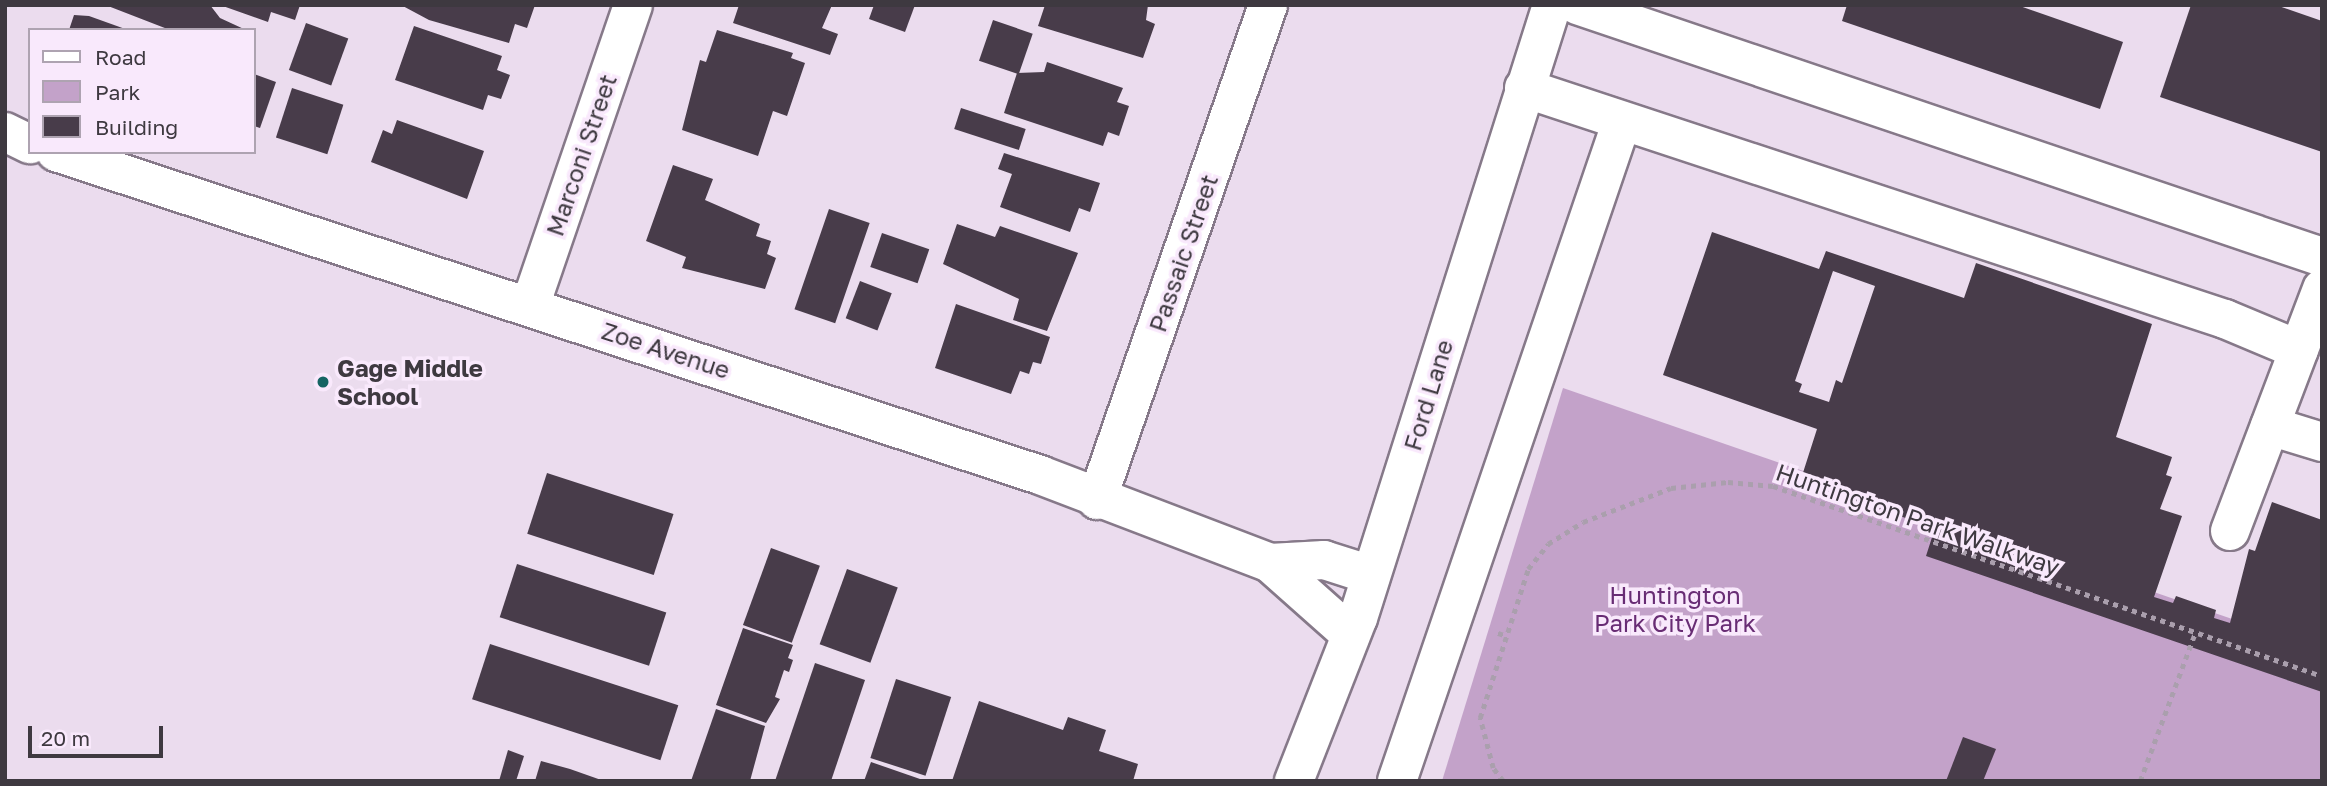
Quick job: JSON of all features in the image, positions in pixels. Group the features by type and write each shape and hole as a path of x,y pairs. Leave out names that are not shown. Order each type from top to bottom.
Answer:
{"street":[{"name":"Marconi Street","path":"530,306 633,5"},
{"name":"Passaic Street","path":"1097,500 1268,5"},
{"name":"Ford Lane","path":"1294,781 1351,635 1371,575 1552,5"},
{"path":"1577,5 2260,234 2320,269 2299,350 2230,531"},
{"path":"1524,89 2225,319 2299,350"},
{"path":"1397,781 1622,121"},
{"path":"5,132 28,143"},
{"name":"Zoe Avenue","path":"62,154 1040,475 1097,500 1270,563 1351,635"},
{"path":"2270,426 2322,442"},
{"name":"Zoe Avenue","path":"1270,563 1324,560 1371,575"}],"path":[{"name":"Huntington Park Walkway","path":"1503,781 1493,768 1480,718 1528,569 1548,544 1583,523 1671,488 1728,482 1773,486 2322,676"},
{"path":"1498,633 1507,636"},
{"path":"2140,781 2195,633"}],"green space":[{"name":"Huntington Park City Park","path":"1563,388 2322,650 2322,781 1442,781"}],"building":[{"path":"210,5 220,18 242,28 165,28 108,6"},
{"path":"220,5 300,5 295,20 271,12 268,22"},
{"path":"401,5 535,5 527,28 515,24 509,43 429,20"},
{"path":"739,5 832,5 822,28 838,34 830,55 733,23"},
{"path":"874,5 915,5 905,32 869,19"},
{"path":"1045,5 1148,5 1146,20 1155,24 1143,58 1038,26"},
{"path":"1847,5 2017,5 2123,42 2100,109 1842,21"},
{"path":"2191,5 2276,5 2322,21 2322,152 2160,97"},
{"path":"74,15 89,16 122,28 70,28"},
{"path":"993,20 1033,34 1019,74 979,61"},
{"path":"306,23 348,38 331,85 289,70"},
{"path":"414,26 502,56 497,70 510,75 501,99 488,95 483,110 395,80"},
{"path":"717,30 793,53 791,58 805,63 787,116 773,111 758,156 682,130 700,60 706,62"},
{"path":"1047,62 1123,88 1117,102 1129,106 1119,136 1108,132 1103,146 1004,113 1017,73 1044,72"},
{"path":"256,75 276,82 260,128 256,127"},
{"path":"292,88 343,105 327,154 276,137"},
{"path":"961,108 1026,129 1019,150 954,129"},
{"path":"397,120 484,151 467,199 371,162 383,130 392,134"},
{"path":"1004,153 1100,183 1090,212 1079,208 1070,232 1000,207 1012,174 998,169"},
{"path":"673,165 713,179 705,200 760,224 756,236 771,241 767,254 776,258 765,289 682,268 686,257 646,241"},
{"path":"829,209 870,223 835,323 794,309"},
{"path":"957,224 995,237 1000,226 1078,253 1047,331 1013,320 1019,299 943,264"},
{"path":"1712,232 1819,269 1826,251 1964,298 1976,263 2152,324 2116,437 2172,457 2166,475 2172,477 2160,509 2182,516 2154,597 2173,603 2176,596 2216,610 2214,618 2230,623 2249,549 2255,551 2272,502 2322,520 2322,692 1926,556 1935,528 1800,482 1817,429 1663,375","holes":["1833,271 1875,286 1842,383 1836,380 1829,402 1799,392 1802,384 1795,381"]},
{"path":"882,233 929,249 918,283 870,267"},
{"path":"860,281 892,293 877,331 846,318"},
{"path":"956,304 1050,337 1041,364 1033,362 1029,374 1020,371 1011,394 935,368"},
{"path":"547,473 673,514 654,575 527,534"},
{"path":"771,548 820,566 792,643 743,625"},
{"path":"517,564 666,613 649,666 500,617"},
{"path":"847,569 898,587 870,663 820,644"},
{"path":"743,628 793,645 788,658 793,660 789,672 784,670 775,697 780,699 766,723 716,705"},
{"path":"490,644 678,705 660,760 472,699"},
{"path":"815,663 865,680 831,781 775,781"},
{"path":"896,679 951,697 926,776 870,758"},
{"path":"979,701 1063,730 1068,717 1106,730 1099,751 1138,764 1133,781 952,781"},
{"path":"716,709 765,726 750,781 691,781"},
{"path":"1963,737 1996,749 1983,781 1946,781"},
{"path":"508,750 524,756 516,781 499,781"},
{"path":"541,761 570,769 604,781 535,781"},
{"path":"871,762 920,779 920,781 864,781"}],"place":[{"name":"Gage Middle School","path":"323,382"}]}
